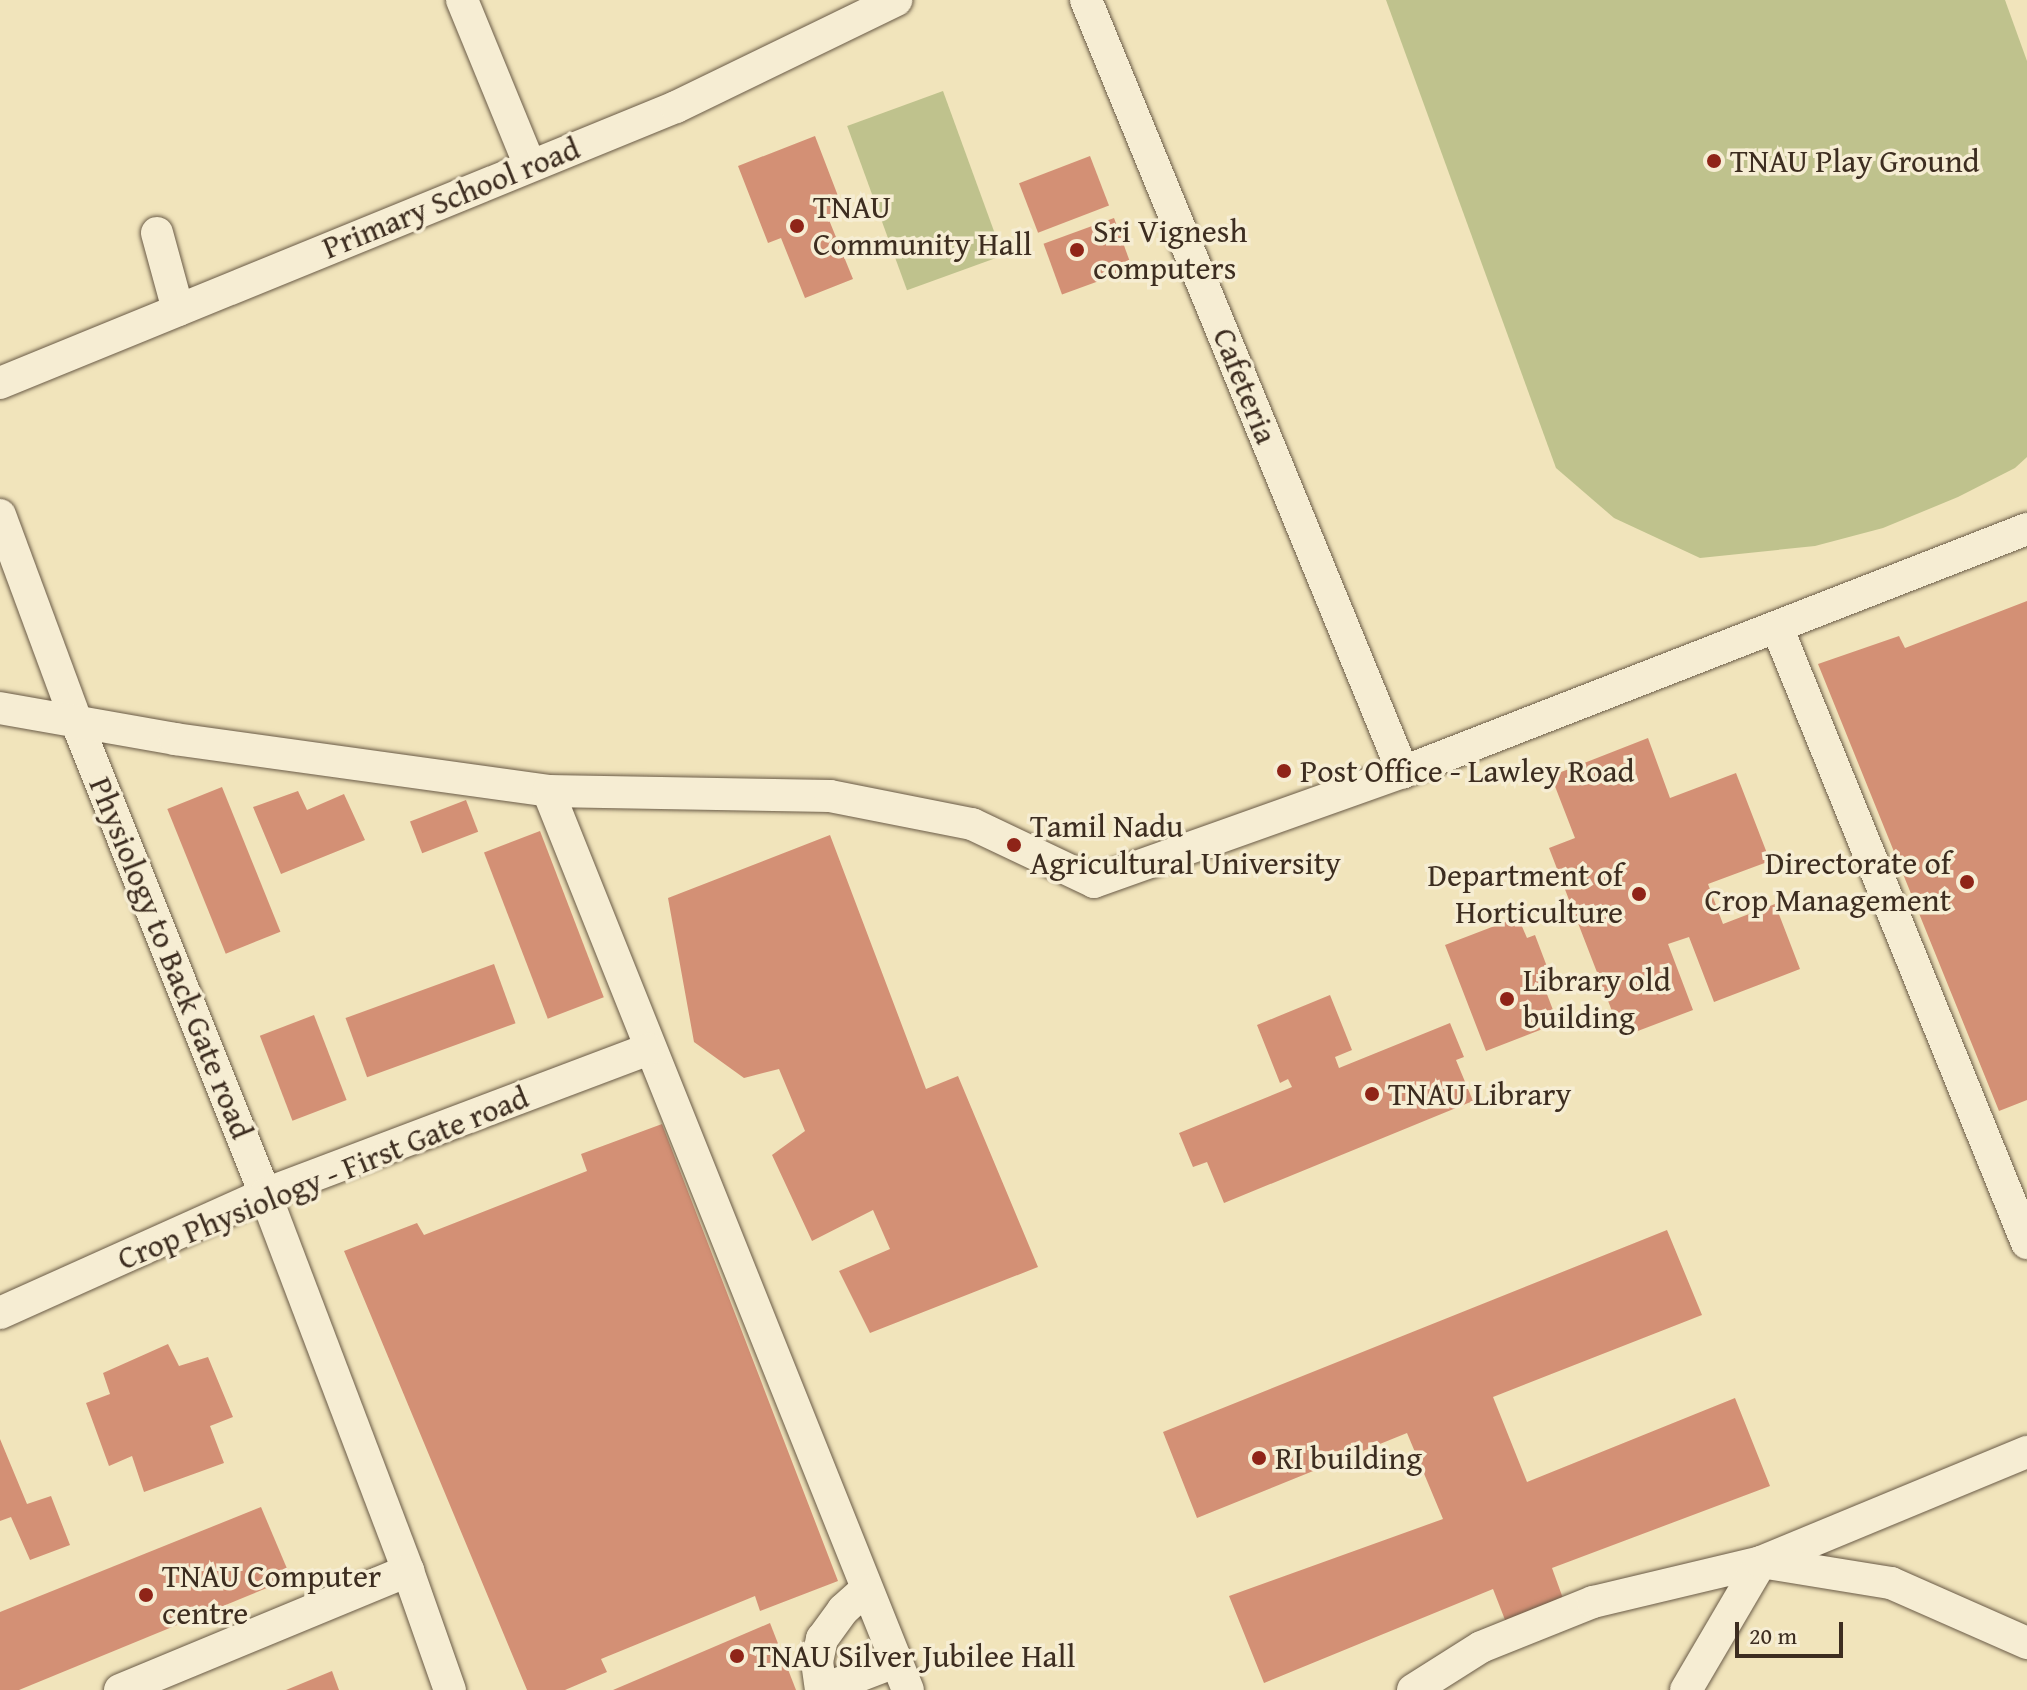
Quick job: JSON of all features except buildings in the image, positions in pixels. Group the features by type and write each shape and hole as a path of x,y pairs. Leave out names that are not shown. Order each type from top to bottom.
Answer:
{"street":[{"path":"462,0 530,166"},
{"name":"Primary School road","path":"0,383 676,107 896,0"},
{"name":"Cafeteria","path":"1086,0 1403,772"},
{"path":"157,233 178,310"},
{"name":"Physiology to Back Gate road","path":"0,515 76,721 265,1194 450,1690"},
{"path":"0,708 548,791 830,796 972,824 1094,882 1403,772 2027,529"},
{"path":"1777,627 2027,1243"},
{"path":"548,791 865,1590 903,1675 821,1690 817,1662 822,1639 843,1610 865,1590"},
{"name":"Crop Physiology - First Gate road","path":"0,1313 265,1194 649,1049"},
{"path":"1413,1690 1481,1647 1593,1602 1761,1562 2027,1452"},
{"path":"1761,1562 1891,1583 2027,1643"},
{"path":"1686,1690 1761,1562"},
{"path":"120,1690 408,1571"}],"green space":[{"path":"1386,0 2005,0 2027,61 2027,457 2015,468 1958,497 1883,528 1815,546 1700,558 1614,518 1556,468"},
{"path":"943,91 1003,255 907,290 847,126"}],"place":[{"name":"TNAU Play Ground","path":"1714,161"},
{"name":"TNAU Community Hall","path":"797,226"},
{"name":"Sri Vignesh computers","path":"1077,250"},
{"name":"Post Office - Lawley Road","path":"1284,771"},
{"name":"Tamil Nadu Agricultural University","path":"1014,845"},
{"name":"Directorate of Crop Management","path":"1967,882"},
{"name":"Department of Horticulture","path":"1639,894"},
{"name":"Library old building","path":"1507,999"},
{"name":"TNAU Library","path":"1372,1094"},
{"name":"RI building","path":"1259,1458"},
{"name":"TNAU Computer centre","path":"146,1595"},
{"name":"TNAU Silver Jubilee Hall","path":"737,1656"}]}
